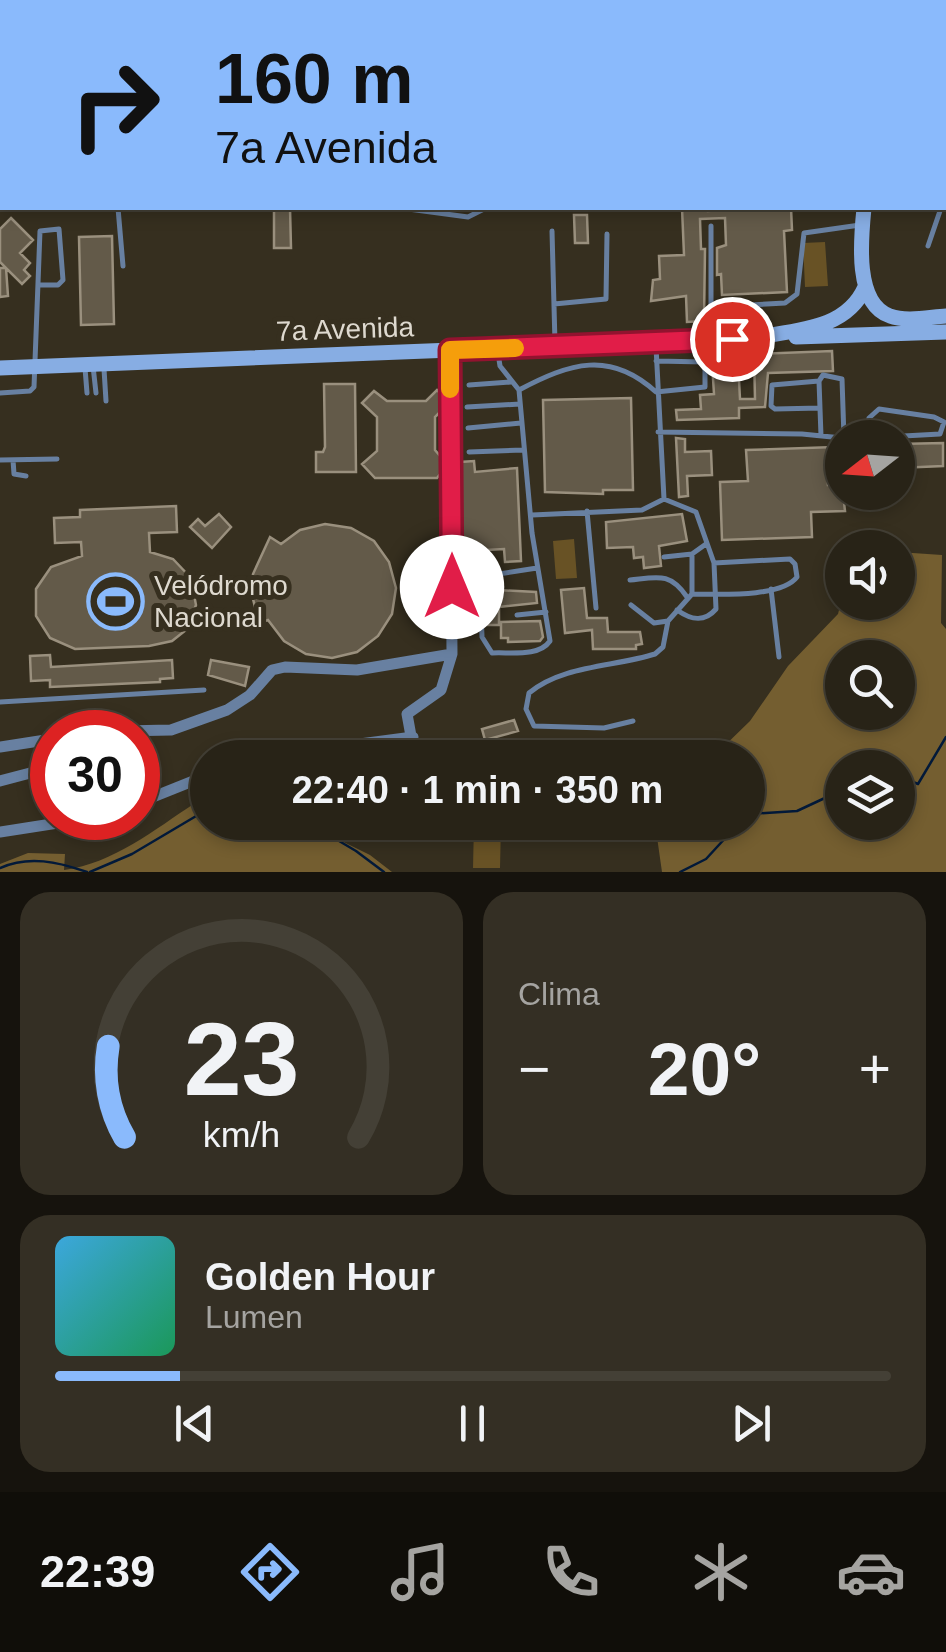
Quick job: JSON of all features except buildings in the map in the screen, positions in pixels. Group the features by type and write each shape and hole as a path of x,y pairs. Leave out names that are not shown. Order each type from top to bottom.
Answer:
{"main road":[{"path":"863,216 865,287 876,308 894,318 946,316"},
{"name":"7a Avenida","path":"752,338 835,320 856,306 865,287"},
{"name":"7a Avenida","path":"0,368 946,332"}],"street":[{"path":"413,740 407,714 441,690 452,654 450,350"},
{"path":"160,730 227,710 250,694 272,670 357,670 452,654"},
{"path":"390,740 413,737"},
{"path":"0,747 30,744"},
{"path":"0,781 30,773"},
{"path":"160,795 190,783"},
{"path":"0,832 30,827"}],"lane":[{"path":"118,210 122,266"},
{"path":"416,210 468,217 482,210"},
{"path":"928,246 940,210"},
{"path":"712,307 793,300 804,233 863,216"},
{"path":"711,226 711,340"},
{"path":"0,392 30,391 36,379 38,286 40,232 59,229 63,280 58,285 38,286"},
{"path":"552,231 555,346"},
{"path":"554,304 606,299 607,234"},
{"path":"656,342 664,499"},
{"path":"497,348 500,366 519,390 537,568 550,642 544,649 492,653 482,638 480,577 537,568"},
{"path":"519,390 568,368 606,363 630,371 656,392 701,388 707,383 702,360 656,361"},
{"path":"86,393 94,364"},
{"path":"94,364 96,393"},
{"path":"94,364 106,401"},
{"path":"820,408 772,408 770,387 774,383 819,381 824,376 842,378 843,420"},
{"path":"819,381 821,436"},
{"path":"468,385 512,382"},
{"path":"467,406 520,404"},
{"path":"879,409 944,422 940,434 866,438 868,418 879,409"},
{"path":"468,428 521,423"},
{"path":"658,432 825,436"},
{"path":"469,452 523,450"},
{"path":"0,460 57,459"},
{"path":"13,460 14,474 26,476"},
{"path":"532,515 642,510 664,499 696,512 714,564 716,609 703,619 689,618 677,610"},
{"path":"587,511 596,608"},
{"path":"664,557 692,554 706,544"},
{"path":"633,721 604,728 534,726 526,710 528,693 541,683 587,668 655,654 663,647 668,621 690,596 692,554"},
{"path":"690,596 771,589 798,577 790,559 714,564"},
{"path":"630,580 669,578 690,596"},
{"path":"771,589 780,658"},
{"path":"631,604 654,623 668,621"},
{"path":"516,615 546,612"},
{"path":"0,702 204,690"}],"shaded area":[{"path":"825,242 828,286 805,287 803,243"},
{"path":"574,539 577,578 556,579 553,541"},
{"path":"915,553 942,555 941,623 946,629 946,872 662,872 657,840 765,840 765,740 730,740 750,721 788,666 832,620 915,620"},
{"path":"190,806 190,840 340,840 370,855 392,872 0,872 0,864 28,853 65,854 64,870 82,866 139,840 160,840 160,826"},
{"path":"474,840 501,840 500,868 473,868"}],"waterway":[{"path":"915,783 918,784 946,737"},
{"path":"765,813 797,811 825,798"},
{"path":"90,872 132,854 190,820"},
{"path":"337,840 384,872"},
{"path":"680,872 706,859 723,840"},
{"path":"0,868 44,861 87,872"}],"slow traffic":[{"path":"450,389 450,350 515,348"}],"place":[{"name":"Velódromo Nacional","path":"115,601"}],"route":[{"path":"452,587 450,350 732,339"}]}
